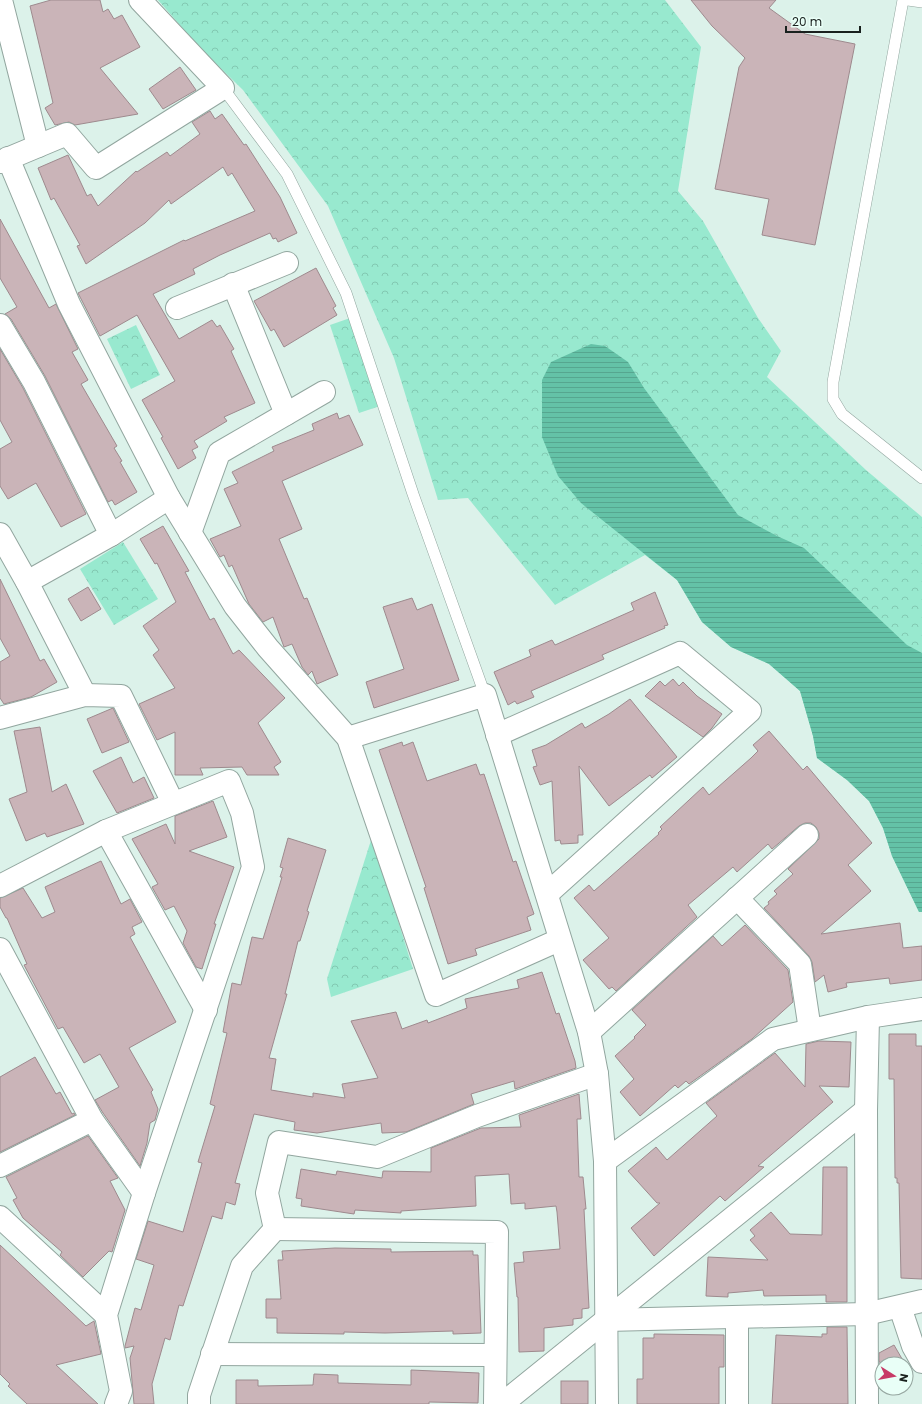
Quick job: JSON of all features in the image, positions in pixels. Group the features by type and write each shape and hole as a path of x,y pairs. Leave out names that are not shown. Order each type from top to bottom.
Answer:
{"street":[{"path":"1,0 38,146"},
{"path":"140,0 223,88 96,168 67,134 4,160 70,304 170,498 190,533 235,606 268,648 348,738 436,995 559,940"},
{"path":"177,308 287,263"},
{"path":"233,284 286,414"},
{"path":"0,325 34,382 111,535"},
{"path":"190,533 219,453 324,392"},
{"path":"27,582 111,535 170,498"},
{"path":"0,534 27,582 85,696"},
{"path":"497,735 680,653 750,711 547,894"},
{"path":"348,738 485,695 588,1032 597,1074 605,1160 607,1404"},
{"path":"0,718 85,696 121,696 173,803"},
{"path":"0,886 106,831 229,781 242,813 253,867 144,1193 106,1315 121,1391 116,1404"},
{"path":"106,831 206,1010"},
{"path":"588,1032 807,835"},
{"path":"737,898 800,964 810,1030"},
{"path":"0,949 92,1120 144,1193"},
{"path":"605,1160 773,1039 868,1017 922,1009"},
{"path":"867,1404 866,1110 868,1017"},
{"path":"275,1229 267,1193 279,1142 377,1157 477,1116 597,1074"},
{"path":"502,1404 866,1110"},
{"path":"0,1166 92,1120"},
{"path":"0,1217 106,1315"},
{"path":"199,1404 198,1396 242,1266 275,1229 497,1232 494,1355 495,1404"},
{"path":"606,1320 866,1314 922,1301"},
{"path":"900,1306 913,1346 922,1362"},
{"path":"736,1317 737,1404"},
{"path":"212,1354 494,1355"}],"lane":[{"path":"903,0 833,382 833,399 842,414 922,478"},
{"path":"908,0 922,2"},
{"path":"223,88 287,174 346,293 413,494 485,695"}],"green space":[{"path":"158,0 665,0 701,47 678,191 703,221 758,318 781,351 767,377 866,470 922,517 922,912 919,912 892,856 883,828 869,801 847,780 817,758 813,736 800,691 769,664 731,647 702,622 677,580 645,555 555,605 468,498 438,500 394,358 328,206 243,90 199,47"},
{"path":"353,317 383,405 359,413 330,325"},
{"path":"136,325 160,375 131,389 107,339"},
{"path":"123,542 158,599 114,625 80,569"},
{"path":"372,837 413,969 331,997 327,979"}],"shaded area":[{"path":"591,344 605,346 628,362 644,388 738,515 777,536 804,548 907,645 922,653 922,912 919,912 892,856 883,828 869,801 847,780 817,758 813,736 800,691 769,664 731,647 702,622 677,580 581,503 558,476 542,437 542,380 551,362"}],"building":[{"path":"51,0 100,0 103,12 108,9 114,19 122,15 140,47 100,68 138,114 75,125 69,122 55,125 45,108 53,103 30,6"},
{"path":"691,0 776,0 769,8 805,34 855,44 815,245 762,235 769,199 715,189 739,67 745,58 712,26"},
{"path":"180,67 196,90 163,109 149,89"},
{"path":"210,111 215,119 222,114 244,145 246,144 280,197 297,233 278,242 276,238 273,239 270,233 220,255 193,269 195,274 153,294 179,339 212,320 217,327 220,325 234,349 231,351 255,403 224,417 227,421 194,441 198,447 192,450 196,458 178,469 161,438 163,437 142,400 175,381 137,315 100,336 78,293 184,240 185,241 255,211 232,173 228,176 223,167 171,204 169,200 145,223 86,264 77,246 80,245 54,198 51,200 38,168 68,155 87,196 91,194 98,206 136,171 137,172 167,152 170,156 200,134 192,122"},
{"path":"0,219 49,308 56,304 78,349 72,352 88,380 81,384 117,446 114,448 122,461 120,462 137,492 115,505 112,500 108,502 45,376 11,319 5,314 17,307 0,278"},
{"path":"316,268 336,306 333,308 337,315 284,347 274,329 271,331 254,301"},
{"path":"0,349 23,388 86,514 61,527 36,483 8,499 0,486 0,449 12,442 0,420"},
{"path":"337,413 339,419 349,415 363,445 282,481 302,529 279,539 304,599 307,598 338,675 317,684 312,671 308,675 302,667 292,644 284,647 273,617 263,622 249,604 232,565 229,567 224,555 220,557 210,539 241,526 224,489 238,483 232,472 274,451 272,447 314,430 312,424"},
{"path":"163,526 189,571 185,572 210,620 214,618 233,654 239,650 285,698 258,723 281,762 274,767 279,775 247,775 242,767 200,768 203,775 175,775 175,732 157,740 139,704 175,688 153,655 159,650 143,626 176,602 157,563 155,564 140,539"},
{"path":"0,579 40,661 44,659 57,682 31,697 4,704 0,698 0,662 10,656 0,638"},
{"path":"88,587 101,609 81,621 68,599"},
{"path":"655,592 668,625 664,626 665,628 602,655 604,659 531,691 534,697 517,704 515,701 508,705 494,672 531,656 529,650 552,640 555,645 634,610 631,603"},
{"path":"412,598 417,610 432,604 459,680 374,708 366,682 404,669 383,607"},
{"path":"673,679 679,686 683,682 697,696 722,714 712,728 703,737 645,696 660,681 665,686"},
{"path":"630,699 677,757 652,778 650,775 609,806 579,766 583,835 578,835 578,843 561,844 560,840 555,841 552,781 540,785 533,767 537,766 532,750 546,745 582,723 585,728 609,714"},
{"path":"113,708 129,742 102,753 87,719"},
{"path":"40,727 52,792 66,784 84,824 47,837 45,833 26,841 9,799 27,792 14,731"},
{"path":"769,731 803,770 807,766 872,843 848,865 871,891 821,934 900,923 903,948 922,946 922,980 890,984 889,978 846,983 847,987 828,992 824,975 815,982 812,962 809,956 764,908 777,894 774,891 793,874 788,869 819,839 819,833 816,827 811,823 805,823 799,826 772,849 768,844 737,872 733,867 688,905 697,917 616,991 612,987 609,989 583,960 609,938 574,898 589,885 594,891 659,834 658,833 662,829 660,827 703,787 709,795 758,751 753,745"},
{"path":"402,742 403,746 413,742 427,781 476,764 480,775 484,774 513,862 516,861 534,914 527,917 531,930 475,949 477,955 448,964 424,888 426,887 379,750"},
{"path":"121,757 133,783 144,777 154,798 117,813 93,771"},
{"path":"213,801 227,837 189,851 234,867 214,924 216,924 202,969 196,967 183,943 187,931 174,906 165,910 152,887 158,884 132,839 166,824 175,844 175,816"},
{"path":"288,838 326,850 307,911 309,912 300,941 298,941 285,994 287,994 269,1058 276,1059 271,1090 313,1097 313,1093 345,1098 342,1084 378,1078 351,1021 396,1012 402,1029 427,1020 428,1023 467,1008 465,999 519,988 517,980 542,972 556,1014 559,1013 576,1068 515,1089 514,1081 471,1094 474,1104 406,1132 382,1133 381,1123 317,1133 294,1130 295,1122 254,1114 235,1183 240,1184 235,1205 226,1202 222,1219 212,1216 183,1306 179,1305 170,1340 165,1338 152,1384 154,1404 134,1404 130,1358 134,1346 125,1348 125,1346 135,1308 141,1310 154,1265 136,1259 148,1221 183,1232 202,1163 198,1162 215,1106 210,1104 227,1033 223,1032 232,983 241,985 252,937 263,939 282,877 280,877 283,868 280,867"},
{"path":"101,861 121,904 130,899 142,922 132,927 135,934 130,937 176,1022 129,1048 153,1090 151,1092 158,1109 155,1120 150,1123 147,1143 140,1166 95,1100 119,1087 100,1054 84,1063 63,1027 58,1029 24,965 27,964 7,918 0,907 0,898 23,888 42,918 55,912 45,887"},
{"path":"745,925 788,970 793,1002 752,1039 689,1084 686,1081 678,1088 675,1085 640,1116 620,1092 634,1079 615,1056 635,1038 634,1037 646,1025 632,1010 713,936 722,946"},
{"path":"889,1034 916,1034 916,1046 922,1046 922,1279 901,1278 899,1183 897,1183 897,1178 895,1178 894,1079 889,1079"},
{"path":"819,1041 851,1042 849,1087 819,1086 833,1102 758,1166 764,1167 725,1201 720,1196 654,1256 631,1228 660,1203 657,1203 628,1171 656,1147 667,1160 717,1116 706,1103 775,1053 805,1087 806,1044"},
{"path":"35,1057 56,1094 60,1092 72,1114 74,1113 75,1115 0,1152 0,1077"},
{"path":"579,1094 581,1119 577,1119 579,1177 583,1177 586,1209 584,1209 589,1308 582,1309 582,1318 573,1319 573,1325 544,1328 544,1351 519,1352 518,1297 514,1263 524,1262 523,1252 560,1249 556,1206 525,1209 525,1203 511,1204 509,1174 475,1176 476,1206 401,1211 401,1213 355,1210 354,1214 301,1206 302,1199 296,1198 301,1169 336,1175 337,1171 382,1178 383,1171 431,1172 431,1148 481,1128 521,1127 519,1115"},
{"path":"88,1136 118,1178 110,1181 125,1210 112,1252 109,1251 83,1277 60,1255 62,1252 23,1218 13,1200 17,1198 6,1177"},
{"path":"823,1167 847,1167 847,1302 826,1302 826,1295 764,1296 763,1290 728,1293 728,1297 706,1296 708,1257 768,1260 750,1240 755,1236 750,1230 771,1212 790,1234 822,1235"},
{"path":"0,1245 86,1326 94,1321 101,1354 56,1365 98,1404 27,1404 8,1386 10,1384 0,1374"},
{"path":"335,1248 391,1249 391,1252 473,1251 473,1255 478,1255 481,1333 453,1334 453,1331 385,1333 344,1332 344,1334 277,1333 277,1318 266,1318 266,1299 281,1299 278,1260 283,1260 282,1251"},
{"path":"827,1327 847,1327 848,1404 772,1404 776,1335 822,1337 822,1334 827,1334"},
{"path":"654,1334 724,1335 724,1367 719,1367 719,1404 637,1404 637,1379 643,1379 643,1338 654,1338"},
{"path":"894,1345 900,1356 879,1356 879,1353"},
{"path":"411,1370 479,1373 478,1403 429,1402 429,1404 236,1404 236,1380 258,1380 258,1386 313,1385 314,1374 338,1375 338,1383 411,1385"},
{"path":"561,1381 588,1381 588,1404 561,1404"}]}
